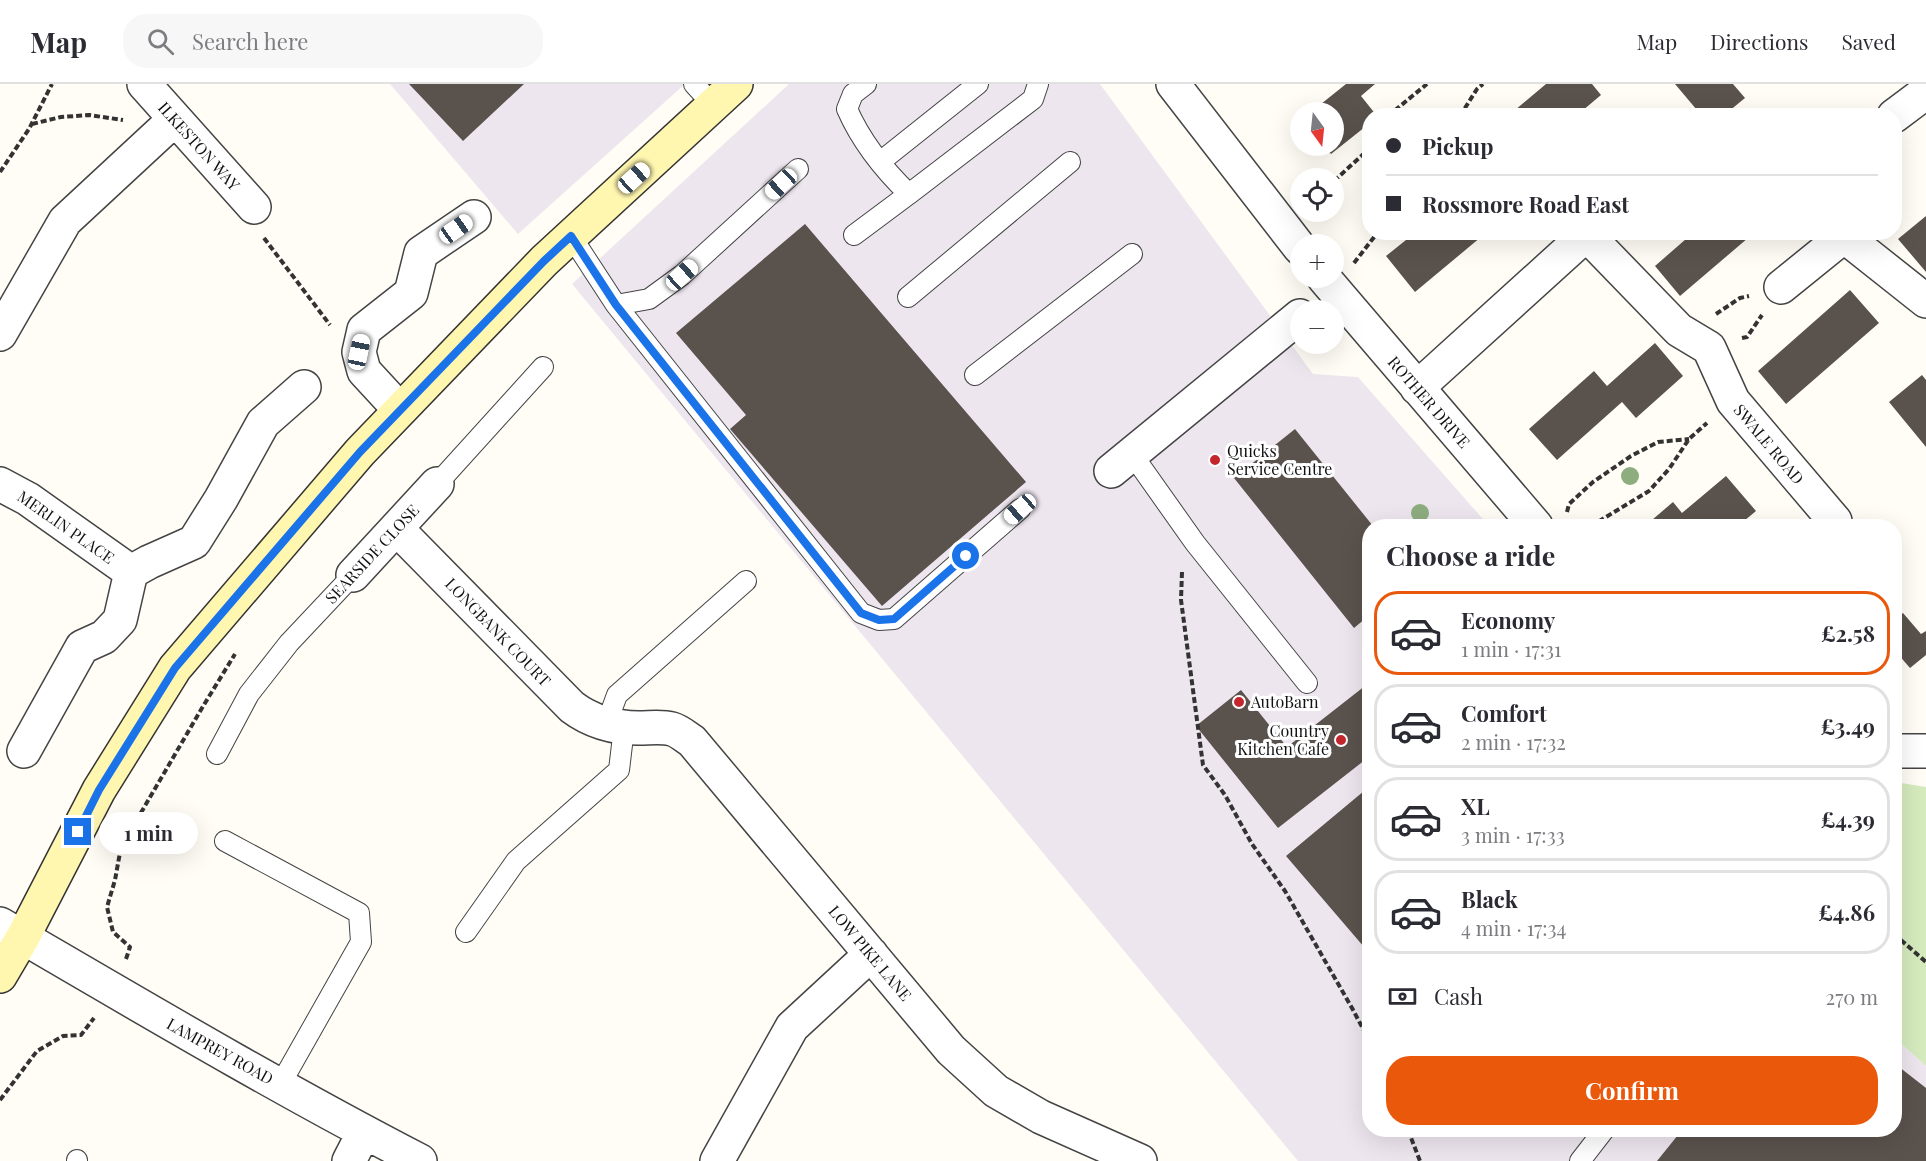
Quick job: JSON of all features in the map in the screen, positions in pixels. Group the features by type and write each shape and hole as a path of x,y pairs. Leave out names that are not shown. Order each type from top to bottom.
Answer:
{"main road":[{"path":"0,976 11,930 175,668 360,452 400,410 571,236 704,95 736,84"}],"street":[{"name":"ILKESTON WAY","path":"144,84 254,207"},
{"path":"1173,84 1290,235"},
{"path":"1902,110 1926,92"},
{"path":"0,334 65,221 175,119"},
{"path":"400,410 364,371 359,352 364,330 411,293 421,253 474,217"},
{"path":"1417,388 1581,240"},
{"path":"1594,240 1679,330 1705,346"},
{"path":"1781,287 1837,240"},
{"path":"1851,240 1926,301"},
{"path":"1316,300 1325,288"},
{"name":"ROTHER DRIVE","path":"1331,288 1530,519"},
{"path":"1121,463 1290,324"},
{"name":"SWALE ROAD","path":"1705,346 1733,401 1833,519"},
{"path":"24,751 82,647 104,637 120,620 124,594 131,572 194,542 263,423 304,387"},
{"name":"MERLIN PLACE","path":"0,484 28,499 131,572"},
{"name":"SEARSIDE CLOSE","path":"353,574 437,484"},
{"name":"LONGBANK COURT","path":"397,529 572,707 587,718 615,726"},
{"name":"LOW PIKE LANE","path":"615,726 674,729 692,741 951,1050 996,1091 1041,1117 1084,1149 1140,1161"},
{"path":"1902,751 1926,751"},
{"name":"LAMPREY ROAD","path":"11,930 279,1085 420,1161"},
{"path":"717,1161 792,1027 871,954"},
{"path":"349,1161 364,1132"}],"lane":[{"path":"866,84 853,94 847,109 854,125 890,176 909,194"},
{"path":"880,162 978,84"},
{"path":"854,235 1033,99 1038,84"},
{"path":"908,297 1070,162"},
{"path":"616,305 649,299 682,275 798,168"},
{"path":"571,236 616,305 861,613 879,620 894,619 1020,509"},
{"path":"975,375 1132,254"},
{"name":"SEARSIDE CLOSE","path":"437,484 543,367"},
{"path":"1121,463 1195,543 1307,683"},
{"name":"SEARSIDE CLOSE","path":"218,754 249,694 289,643 353,574"},
{"path":"466,932 516,861 619,770 615,726 617,695 746,581"},
{"path":"225,841 359,913 361,942 279,1085"},
{"path":"1580,1161 1599,1137"}],"path":[{"path":"0,172 32,124 52,84"},
{"path":"1398,108 1427,84"},
{"path":"1465,108 1477,89 1483,84"},
{"path":"32,124 61,117 89,115 140,122 175,119"},
{"path":"1344,172 1362,155"},
{"path":"254,207 256,228 328,324 359,352"},
{"path":"1781,287 1747,337 1705,346 1715,314 1740,298 1781,287"},
{"path":"1603,519 1649,491 1670,469 1689,439 1733,401"},
{"path":"1566,515 1569,504 1593,482 1631,456 1658,442 1689,439"},
{"path":"1182,569 1181,600 1203,765 1225,795 1252,844 1285,891 1362,1027"},
{"path":"1902,941 1926,962"},
{"path":"1411,1137 1420,1161"}],"shaded area":[{"path":"390,84 685,84 518,234"},
{"path":"789,84 1100,84 1290,343 1290,354 1298,354 1313,374 1358,377 1483,519 1362,519 1362,1137 1902,1137 1902,1044 1926,1066 1926,1161 1298,1161 572,284"}],"green space":[{"path":"1902,783 1926,787 1926,1066 1902,1044"}],"building":[{"path":"409,84 524,84 463,141"},
{"path":"1346,84 1375,84 1361,96 1371,108 1362,108 1362,129 1344,144 1344,102 1324,102"},
{"path":"1546,84 1592,84 1601,95 1586,108 1518,108"},
{"path":"1675,84 1733,84 1745,98 1733,108 1695,108"},
{"path":"1926,216 1926,272 1899,240 1902,240 1902,236"},
{"path":"805,224 1026,482 882,606 730,429 746,415 676,333"},
{"path":"1406,240 1477,240 1415,292 1386,256"},
{"path":"1685,240 1746,240 1680,296 1655,266"},
{"path":"1850,290 1879,323 1786,404 1758,371"},
{"path":"1655,343 1683,376 1636,418 1622,402 1557,460 1529,429 1594,371 1607,386"},
{"path":"1922,375 1926,380 1926,447 1889,402"},
{"path":"1295,429 1367,519 1362,519 1362,621 1354,628 1234,478"},
{"path":"1726,476 1756,511 1746,519 1653,519 1673,502 1682,513"},
{"path":"1902,614 1921,634 1926,631 1926,655 1910,668 1902,659"},
{"path":"1362,688 1362,762 1278,828 1196,726 1241,690 1287,747"},
{"path":"1362,793 1362,945 1286,856"},
{"path":"1902,1069 1926,1088 1926,1161 1657,1161 1676,1137 1902,1137"}],"place":[{"name":"Quicks Service Centre","path":"1215,460"},
{"name":"AutoBarn","path":"1239,702"},
{"name":"Country Kitchen Cafe","path":"1341,740"}],"route":[{"path":"78,832 99,790 175,668 360,452 544,261 571,236 616,305 861,613 879,620 894,619 966,556"}]}
